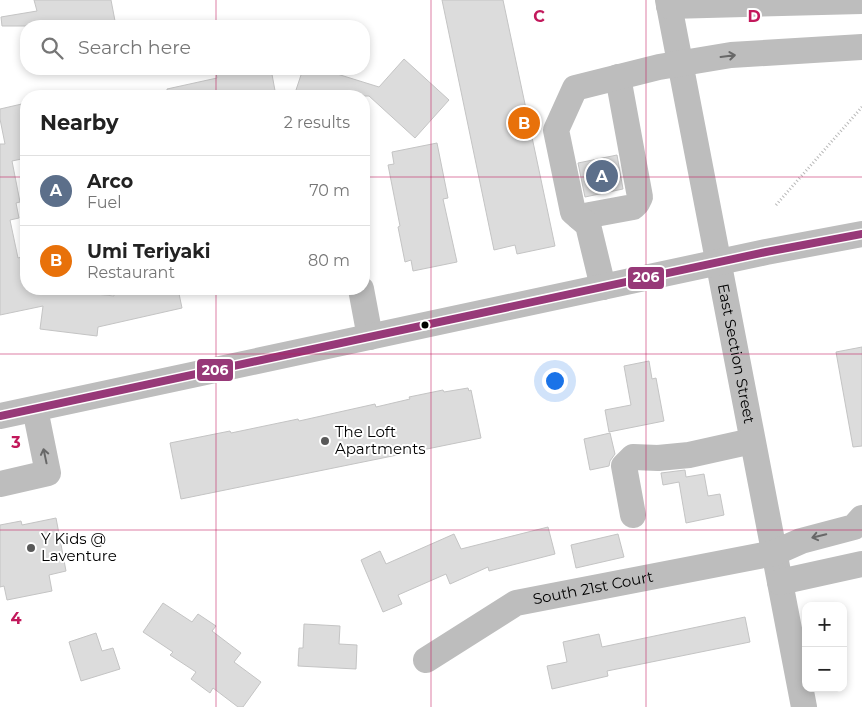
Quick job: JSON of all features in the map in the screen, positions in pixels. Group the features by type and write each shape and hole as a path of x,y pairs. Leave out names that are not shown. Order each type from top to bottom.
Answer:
{"street":[{"path":"668,3 862,0"},
{"name":"East Section Street","path":"668,3 804,707"},
{"path":"603,287 588,225 572,212 556,130 575,88 680,63 731,55 862,47"},
{"path":"579,217 633,206 638,203 640,197 618,77"},
{"path":"0,416 719,262 862,234"},
{"path":"362,295 370,337"},
{"path":"0,484 48,473 35,409"},
{"path":"633,515 624,466 632,457 658,458 689,455 752,441"},
{"name":"South 21st Court","path":"426,660 516,603 774,553 801,541 854,527 862,518"},
{"path":"780,582 862,564"}],"path":[{"path":"776,205 862,107"}],"building":[{"path":"34,0 111,0 115,20 20,20 20,26 2,26 1,17 37,11"},
{"path":"442,0 503,0 555,246 517,254 515,245 494,250"},
{"path":"404,59 449,100 415,138 370,97 370,90 296,90 301,75 340,75 379,87"},
{"path":"216,75 272,75 275,90 167,90 217,78"},
{"path":"20,104 20,159 12,161 20,202 16,203 19,218 10,220 18,258 20,258 20,295 179,295 182,308 98,327 97,336 40,329 43,306 0,315 0,144 5,144 0,109"},
{"path":"437,143 448,198 443,199 457,262 413,271 411,260 405,262 388,165 394,164 392,152"},
{"path":"617,155 623,189 585,197 578,163"},
{"path":"862,347 862,446 853,447 836,352"},
{"path":"649,361 652,379 656,378 664,421 609,432 605,410 631,405 624,366"},
{"name":"The Loft Apartments","path":"468,388 469,391 471,390 481,438 181,499 170,443 298,419 299,421 375,404 376,407 410,399 409,397 443,390 444,392"},
{"path":"610,433 615,454 609,466 590,470 584,439"},
{"path":"685,470 686,477 704,474 708,496 720,494 724,515 686,523 679,482 663,485 661,473"},
{"name":"Y Kids @ Laventure","path":"56,518 66,571 49,575 52,591 7,600 4,586 0,587 0,525 21,521 22,525"},
{"path":"548,527 555,554 489,571 488,567 450,584 446,574 398,595 402,604 383,612 361,560 380,551 386,564 454,534 461,549"},
{"path":"618,534 624,557 576,568 571,545"},
{"path":"163,603 192,622 198,614 216,626 212,631 241,653 234,662 261,682 243,707 238,707 213,688 210,693 191,679 196,672 170,655 173,652 143,632"},
{"path":"745,617 750,642 607,671 608,676 552,689 547,666 567,662 563,642 599,634 602,647"},
{"path":"304,624 340,626 339,644 357,645 356,669 298,666 299,648 303,648"},
{"path":"96,633 102,651 113,648 120,669 81,681 69,642"}],"transit line":[{"name":"206","path":"0,416 766,252 862,234"}],"place":[{"name":"Umi Teriyaki","path":"524,123"},
{"name":"Arco","path":"602,176"},
{"name":"The Loft Apartments","path":"325,441"},
{"name":"Y Kids @ Laventure","path":"31,548"}]}
